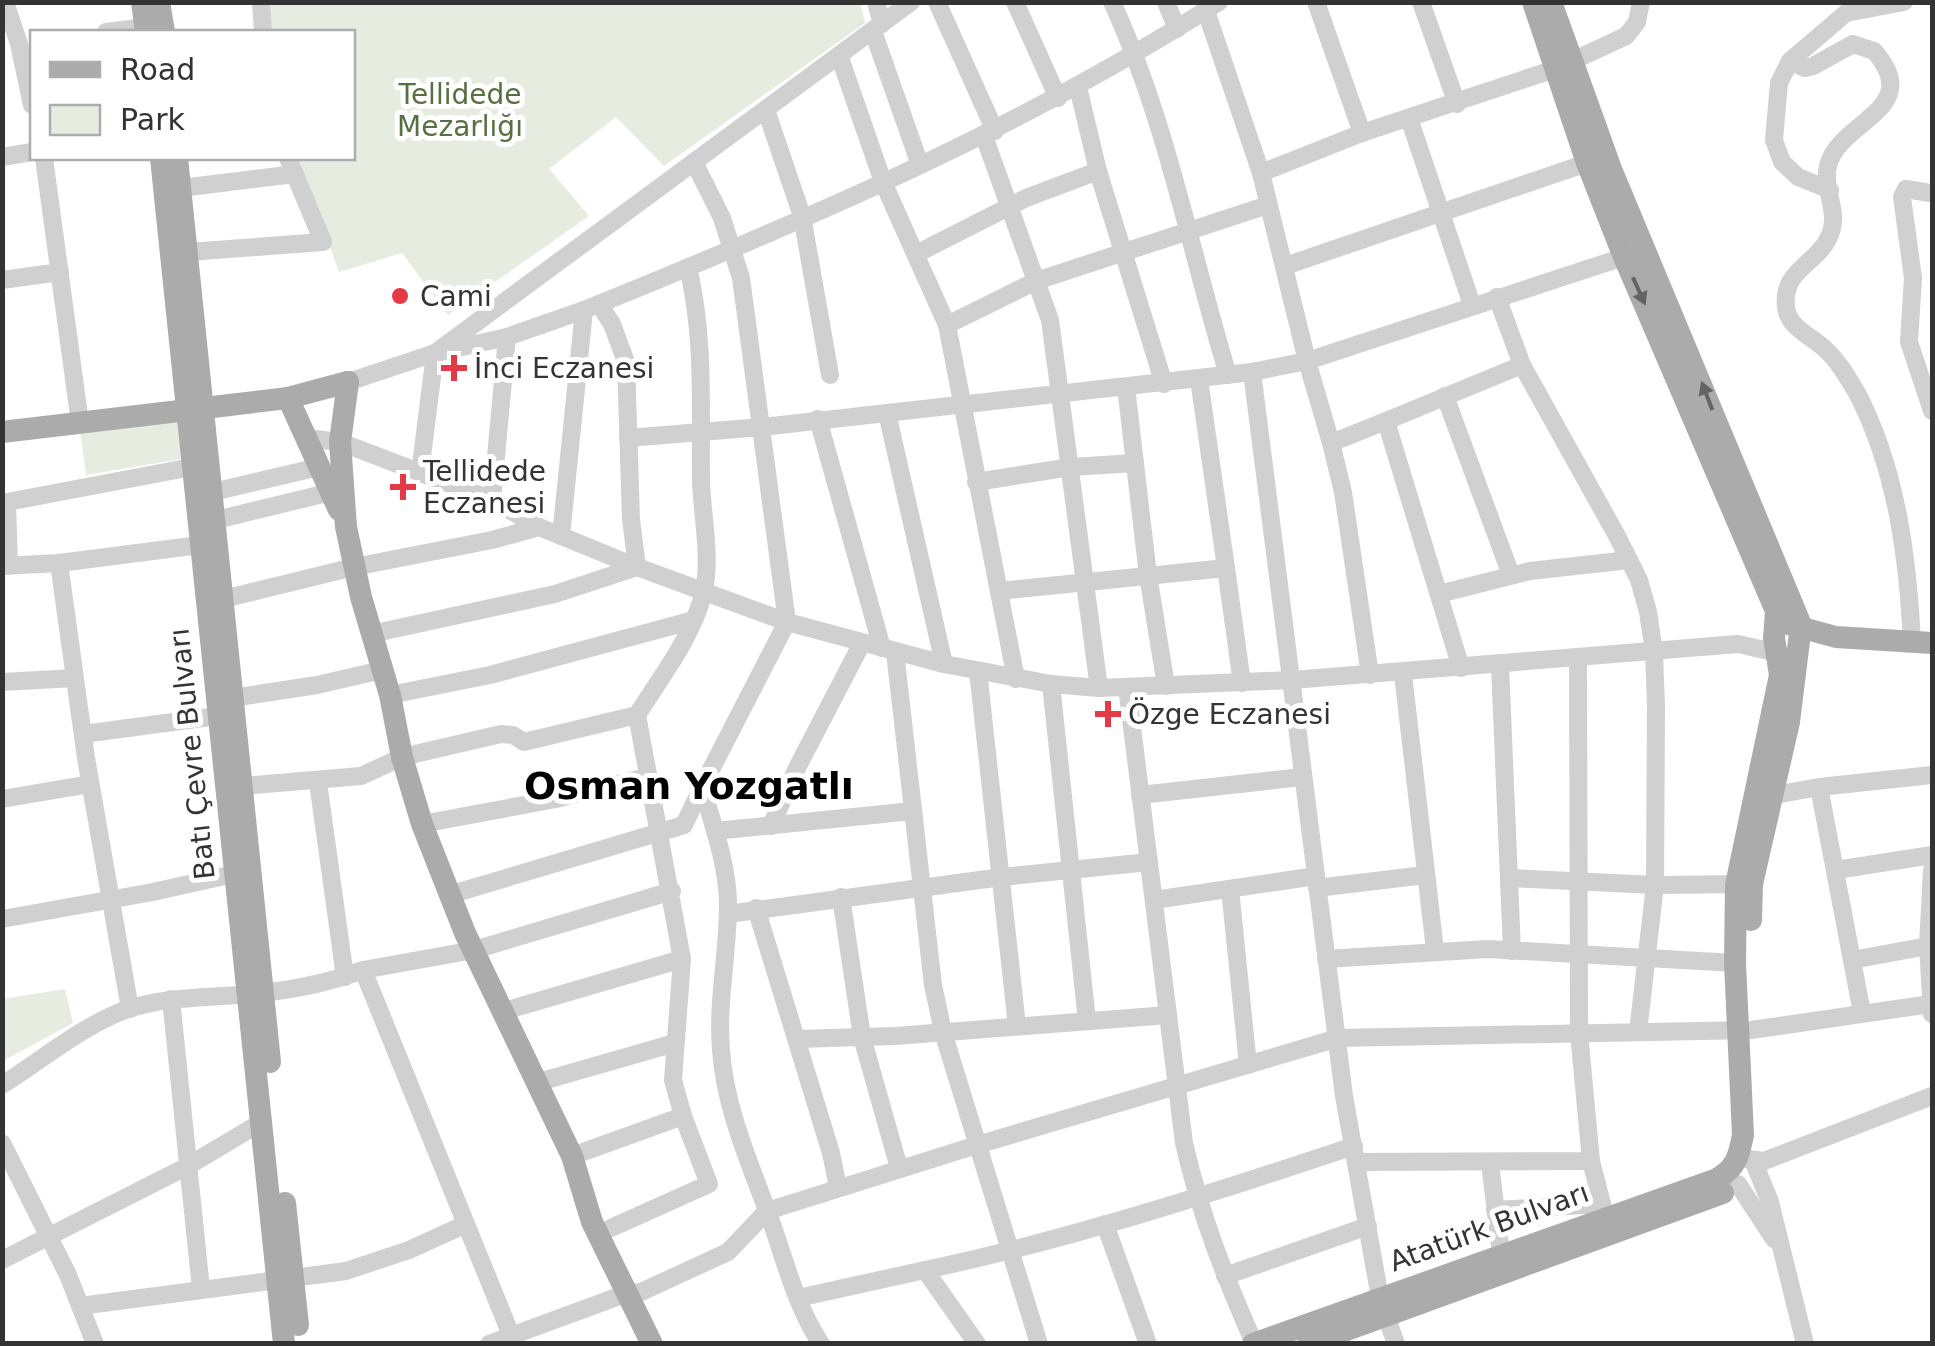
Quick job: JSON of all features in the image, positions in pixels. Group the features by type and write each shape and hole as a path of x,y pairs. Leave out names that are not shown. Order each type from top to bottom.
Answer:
{"main road":[{"path":"142,2 152,30"},
{"path":"152,30 160,2"},
{"path":"1532,2 1564,64 1634,254 1789,624"},
{"path":"1551,2 1588,163 1634,254"},
{"name":"Batı Çevre Bulvarı","path":"160,160 213,492 224,600 225,707"},
{"name":"Batı Çevre Bulvarı","path":"178,160 188,252 196,404 192,468 225,707 286,1280 284,1344"},
{"path":"2,419 196,404 348,382 340,442 346,527 422,824 449,895 572,1156 592,1222 633,1293 669,1344"},
{"path":"286,392 346,527"},
{"path":"2,432 79,416"},
{"path":"1789,624 1836,637 1922,643"},
{"path":"1789,624 1774,638 1789,651"},
{"path":"1789,651 1836,637"},
{"path":"1744,1030 1735,962 1744,884 1780,675 1789,651"},
{"path":"1738,1184 1746,1159 1744,884"},
{"name":"Batı Çevre Bulvarı","path":"254,994 262,1122 299,1344"},
{"name":"Atatürk Bulvarı","path":"1308,1344 1383,1306 1601,1211 1717,1180 1746,1159"},
{"path":"582,1181 611,1228 652,1344"},
{"name":"Atatürk Bulvarı","path":"1253,1343 1383,1306 1726,1192 1738,1184"}],"street":[{"path":"5,2 26,43 30,84"},
{"path":"261,2 263,30"},
{"path":"876,2 877,28 920,165"},
{"path":"420,473 435,353 912,2"},
{"path":"936,2 989,133 1008,208 1050,320 1099,688"},
{"path":"1015,2 1058,98"},
{"path":"1112,2 1136,54 1170,157 1228,375"},
{"path":"1166,2 1176,29"},
{"path":"1316,2 1362,133"},
{"path":"1422,2 1457,104"},
{"path":"1261,172 1564,64 1626,36 1638,22 1641,2"},
{"path":"1830,190 1798,177 1782,162 1774,140 1778,83 1790,61 1846,14 1904,2"},
{"path":"348,382 435,353 507,337 688,267 989,133 1078,87 1212,7 1261,172 1343,492 1370,675"},
{"path":"1790,61 1806,68 1853,44 1874,51 1886,71 1890,95 1884,106 1855,129 1828,162 1836,216 1831,235 1788,284 1786,309 1794,324 1841,367 1858,396 1890,479 1922,643"},
{"path":"839,56 883,182 947,325 1016,679"},
{"path":"1078,87 1098,170 1164,384"},
{"path":"766,110 802,216 830,376"},
{"path":"1409,118 1472,304"},
{"path":"2,157 30,152"},
{"path":"44,160 79,416"},
{"path":"449,895 684,825 787,622 741,278 722,218 694,162"},
{"path":"1285,266 1588,163"},
{"path":"180,188 291,166 323,242 188,252"},
{"path":"916,254 1008,208 1098,170"},
{"path":"1932,195 1906,188 1902,197 1912,278 1909,342 1932,411"},
{"path":"947,325 1036,281 1268,206"},
{"path":"628,438 762,427 1252,372 1307,360 1634,254"},
{"path":"611,1228 709,1184 673,1080 682,958 637,716 694,620 704,592 699,313 688,267"},
{"path":"2,280 60,272"},
{"path":"1497,297 1522,365 1642,590 1654,652 1655,885 1638,1032"},
{"path":"591,307 612,324 626,362 631,519 638,567"},
{"path":"561,536 591,307"},
{"path":"492,500 507,337"},
{"path":"1331,443 1522,365"},
{"path":"1252,372 1326,959 1368,1226 1383,1306 1396,1344"},
{"path":"1198,379 1242,683"},
{"path":"1126,387 1148,575 1166,686"},
{"path":"1445,396 1511,575"},
{"path":"887,413 944,664"},
{"path":"818,420 888,650 913,812 933,986 943,1032 1039,1344"},
{"path":"1386,421 1461,668"},
{"path":"306,438 340,442 492,500 561,536 787,622 1016,679 1099,688 1166,686 1402,674 1738,644 1789,651"},
{"path":"976,482 1071,467 1135,463"},
{"path":"213,492 320,467"},
{"path":"192,468 6,502 6,566 200,545"},
{"path":"216,520 331,492"},
{"path":"224,600 539,526"},
{"path":"1439,594 1511,575 1628,560"},
{"path":"59,563 82,734 130,1009"},
{"path":"371,634 555,594 638,567"},
{"path":"999,591 1226,568"},
{"path":"390,695 490,675 694,620"},
{"path":"1738,644 1789,624"},
{"path":"771,826 862,643"},
{"path":"1495,1210 1601,1211 1591,1161 1579,1033 1578,659"},
{"path":"1500,665 1512,950"},
{"path":"82,734 225,707 382,670"},
{"path":"978,671 1017,1026"},
{"path":"1402,674 1435,950"},
{"path":"2,682 75,678"},
{"path":"1051,684 1074,869 1087,1021"},
{"path":"1127,687 1184,1143 1196,1198 1253,1343"},
{"path":"234,790 361,776 402,757 501,734 514,735 524,742 637,716"},
{"path":"1761,798 1820,787 1932,775"},
{"path":"422,824 556,799 646,776"},
{"path":"1140,796 1302,776"},
{"path":"318,782 354,973 511,1335"},
{"path":"2,799 90,784"},
{"path":"702,787 715,832 728,914 720,998 720,1052 736,1126 798,1298 822,1344"},
{"path":"1820,787 1862,1012"},
{"path":"715,832 913,812"},
{"path":"1836,870 1932,855"},
{"path":"728,914 1002,876 1149,862"},
{"path":"491,1343 633,1293 728,1252 767,1211 977,1144 1338,1038 1744,1030 1862,1012 1932,1009 1928,946 1932,870"},
{"path":"2,919 242,872"},
{"path":"1154,900 1230,889 1425,875"},
{"path":"1510,878 1655,885 1744,884"},
{"path":"1230,889 1248,1064"},
{"path":"2,1086 104,1019 130,1009 170,998 254,994 474,950 672,891"},
{"path":"841,896 862,1036 899,1168"},
{"path":"756,908 838,1187"},
{"path":"1852,960 1928,946"},
{"path":"1326,959 1435,950 1512,950 1735,962"},
{"path":"504,1011 682,958"},
{"path":"170,998 201,1289"},
{"path":"797,1039 1168,1015"},
{"path":"538,1082 674,1043"},
{"path":"1746,1159 1764,1160 1932,1096"},
{"path":"572,1156 683,1116"},
{"path":"2,1260 186,1168 262,1122"},
{"path":"2,1144 49,1237 95,1344"},
{"path":"798,1298 1009,1252 1356,1154 1490,1163 1591,1161"},
{"path":"1746,1159 1770,1202 1805,1344"},
{"path":"1490,1163 1500,1254"},
{"path":"1738,1184 1780,1248"},
{"path":"1105,1224 1148,1344"},
{"path":"80,1306 346,1272 464,1225"},
{"path":"1225,1276 1368,1226"},
{"path":"925,1270 977,1344"}],"green space":[{"name":"Tellidede Mezarlığı","path":"860,2 865,23 664,166 616,117 549,169 589,216 448,315 402,253 339,272 299,160 355,160 355,30 269,30 266,3"},
{"path":"180,413 187,458 86,475 80,429"},
{"path":"65,989 73,1023 3,1061 3,999"}],"place":[{"name":"Cami","path":"400,296"},
{"name":"İnci Eczanesi","path":"454,368"},
{"name":"Tellidede Eczanesi","path":"403,487"},
{"name":"Özge Eczanesi","path":"1108,714"}],"district":[{"name":"Osman Yozgatlı","path":"689,786"}]}
